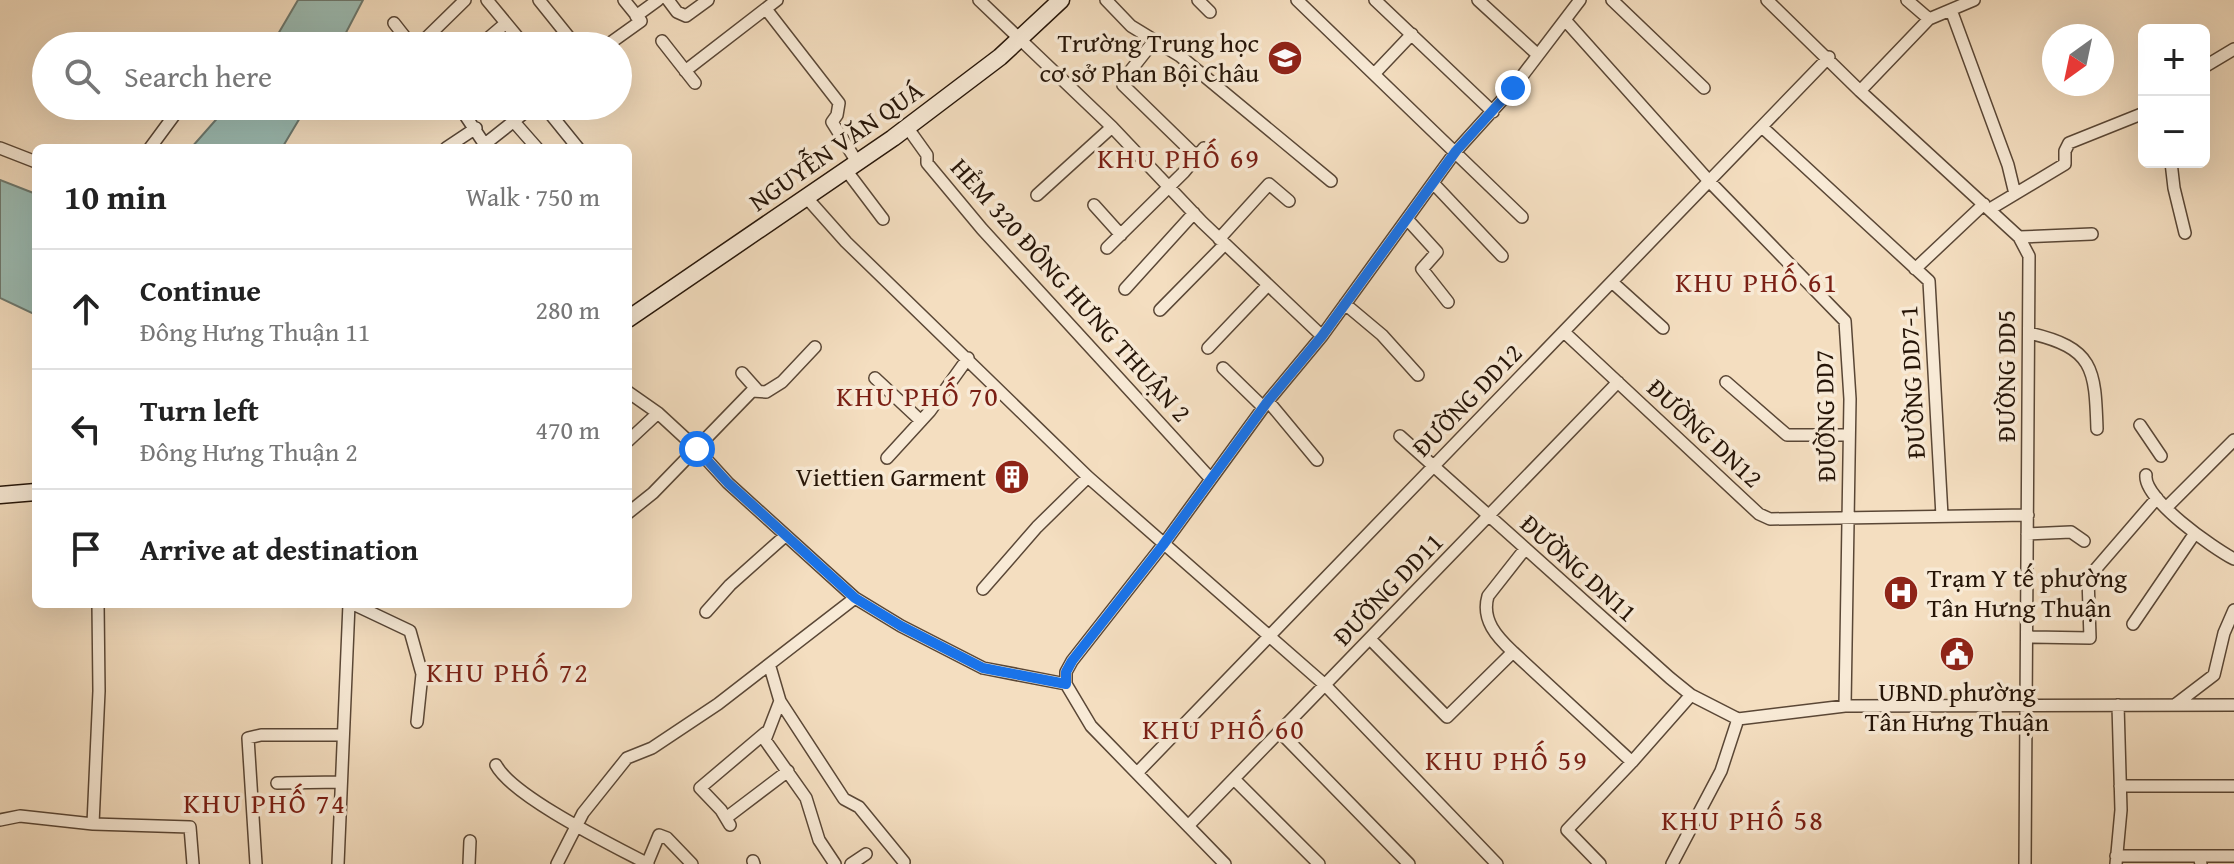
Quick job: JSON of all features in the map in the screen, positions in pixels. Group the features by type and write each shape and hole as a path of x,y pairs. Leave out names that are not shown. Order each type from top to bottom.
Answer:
{"main road":[{"name":"NGUYỄN VĂN QUÁ","path":"632,316 741,233 806,197 907,127 1021,40 1058,1"},
{"path":"0,495 32,492"}],"street":[{"path":"430,32 465,0"},
{"path":"487,0 513,32"},
{"path":"539,0 565,32"},
{"path":"624,0 641,21 626,32"},
{"path":"636,16 658,0"},
{"path":"668,0 677,12 686,16 708,0"},
{"path":"685,71 777,0"},
{"path":"979,0 1322,336"},
{"path":"1106,0 1131,26 1180,56 1331,181"},
{"path":"1198,0 1210,12"},
{"path":"1297,0 1522,217"},
{"path":"1375,0 1493,112"},
{"path":"1478,0 1538,55"},
{"path":"1612,0 1704,88"},
{"path":"1767,0 1829,57 1860,91 2019,237 2092,234"},
{"path":"1907,0 1929,19"},
{"path":"1860,91 1929,19 1974,0"},
{"path":"1225,864 1091,726 1066,684 1066,672 1265,404 1322,336 1456,151 1493,112 1565,20 1574,2"},
{"path":"766,9 839,103 832,122 851,166 883,219"},
{"path":"1951,10 2008,165 2015,194"},
{"name":"ĐƯỜNG DD7","path":"1565,20 1709,181 1845,321 1849,435 1845,706"},
{"path":"394,23 402,32"},
{"path":"495,32 506,23"},
{"path":"1375,73 1412,34"},
{"path":"662,41 695,83"},
{"path":"1107,248 1201,152 1123,85 1127,75 1154,41"},
{"path":"2210,63 2234,49"},
{"name":"ĐƯỜNG DD12","path":"1137,773 1829,57"},
{"path":"1915,269 1987,206 2015,194 2065,164 2065,151 2069,143 2138,115"},
{"path":"153,144 171,120"},
{"path":"470,120 485,144"},
{"path":"489,144 518,120"},
{"path":"555,120 575,144"},
{"path":"515,123 533,144"},
{"name":"HẺM 320 ĐÔNG HƯNG THUẬN 2","path":"907,127 927,155 927,163 982,229 1210,478"},
{"path":"1037,195 1112,127"},
{"name":"ĐƯỜNG DD7-1","path":"1762,127 1929,281 1942,516"},
{"path":"452,144 476,128"},
{"path":"0,148 32,160"},
{"path":"2172,168 2185,233"},
{"path":"1433,183 1502,256"},
{"path":"1160,310 1269,184 1289,201"},
{"path":"806,197 846,242 1088,477 1325,685 1497,864"},
{"path":"1094,205 1121,235"},
{"path":"1125,289 1194,213"},
{"path":"1407,219 1437,252 1422,269 1448,302"},
{"name":"ĐƯỜNG DD5","path":"2019,237 2029,256 2025,864"},
{"path":"1612,282 1663,328"},
{"path":"1208,348 1268,285"},
{"path":"1345,304 1382,335 1418,375"},
{"name":"ĐƯỜNG DN12","path":"1564,332 1759,514 1770,519 2028,515"},
{"path":"2029,333 2052,338 2086,360 2092,370 2096,390 2097,429"},
{"path":"632,510 653,493 752,391 766,392 782,382 815,347"},
{"path":"887,458 921,421 968,358"},
{"path":"1223,368 1265,404 1317,460"},
{"path":"742,373 758,391"},
{"path":"875,378 921,421"},
{"name":"ĐƯỜNG DD11","path":"1189,825 1618,382"},
{"path":"1726,382 1787,435 1849,435"},
{"path":"632,395 658,413 728,483 855,598 901,626 983,668 1066,684"},
{"path":"632,437 658,413"},
{"path":"2140,425 2161,456"},
{"name":"ĐƯỜNG DN11","path":"1400,436 1691,695 1738,719"},
{"path":"2167,507 2233,444"},
{"path":"2146,475 2147,484 2157,498 2195,533 2234,559"},
{"path":"983,589 1037,527 1088,477"},
{"path":"2027,637 2090,638 2088,578 2157,498"},
{"path":"2027,534 2071,532 2084,541"},
{"path":"2133,624 2195,533"},
{"path":"706,612 730,585 785,536"},
{"path":"1525,549 1488,596 1486,603 1491,626 1513,652 1632,762"},
{"path":"557,864 601,787 627,758 652,748 770,667 855,598"},
{"path":"93,824 99,691 98,608"},
{"path":"338,864 351,608"},
{"path":"360,608 410,631 422,674 417,722"},
{"path":"2175,705 2214,675 2224,633 2234,610"},
{"path":"1370,639 1447,717 1513,652"},
{"path":"770,667 780,701 844,799 859,807 904,862"},
{"path":"1600,864 1567,830 1691,695"},
{"path":"780,701 765,733 700,788 728,822 788,771"},
{"path":"2118,705 2121,810 2116,860 2200,860 2234,856"},
{"path":"1672,864 1721,771 1738,719 1845,706 2234,705"},
{"path":"1280,732 1409,864"},
{"path":"765,733 765,740 772,752 806,798 819,840 835,864"},
{"path":"256,864 248,738 261,735 343,735"},
{"path":"496,765 516,787 576,826 648,864 659,835 667,838 692,864"},
{"path":"1234,779 1319,864"},
{"path":"277,783 341,782"},
{"path":"2120,786 2234,786"},
{"path":"0,820 20,816 93,824 190,827 193,864"},
{"path":"469,864 470,841"},
{"path":"851,864 866,854"}],"water":[{"path":"298,0 363,0 346,32 279,32"},
{"path":"216,120 299,120 284,144 195,144"},
{"path":"0,180 32,192 32,313 0,298"}],"place":[{"name":"Trường Trung học cơ sở Phan Bội Châu","path":"1285,58"},
{"name":"Viettien Garment","path":"1012,477"},
{"name":"Trạm Y tế phường Tân Hưng Thuận","path":"1901,593"},
{"name":"UBND phường Tân Hưng Thuận","path":"1957,654"}],"district":[{"name":"KHU PHỐ 69","path":"1179,158"},
{"name":"KHU PHỐ 61","path":"1757,282"},
{"name":"KHU PHỐ 70","path":"918,396"},
{"name":"KHU PHỐ 72","path":"508,672"},
{"name":"KHU PHỐ 60","path":"1224,729"},
{"name":"KHU PHỐ 59","path":"1507,760"},
{"name":"KHU PHỐ 74","path":"265,803"},
{"name":"KHU PHỐ 58","path":"1743,820"}],"route":[{"path":"697,449 728,483 855,598 901,626 983,668 1066,684 1066,672 1072,661 1163,545 1268,401 1322,336 1456,151 1513,88"}]}
